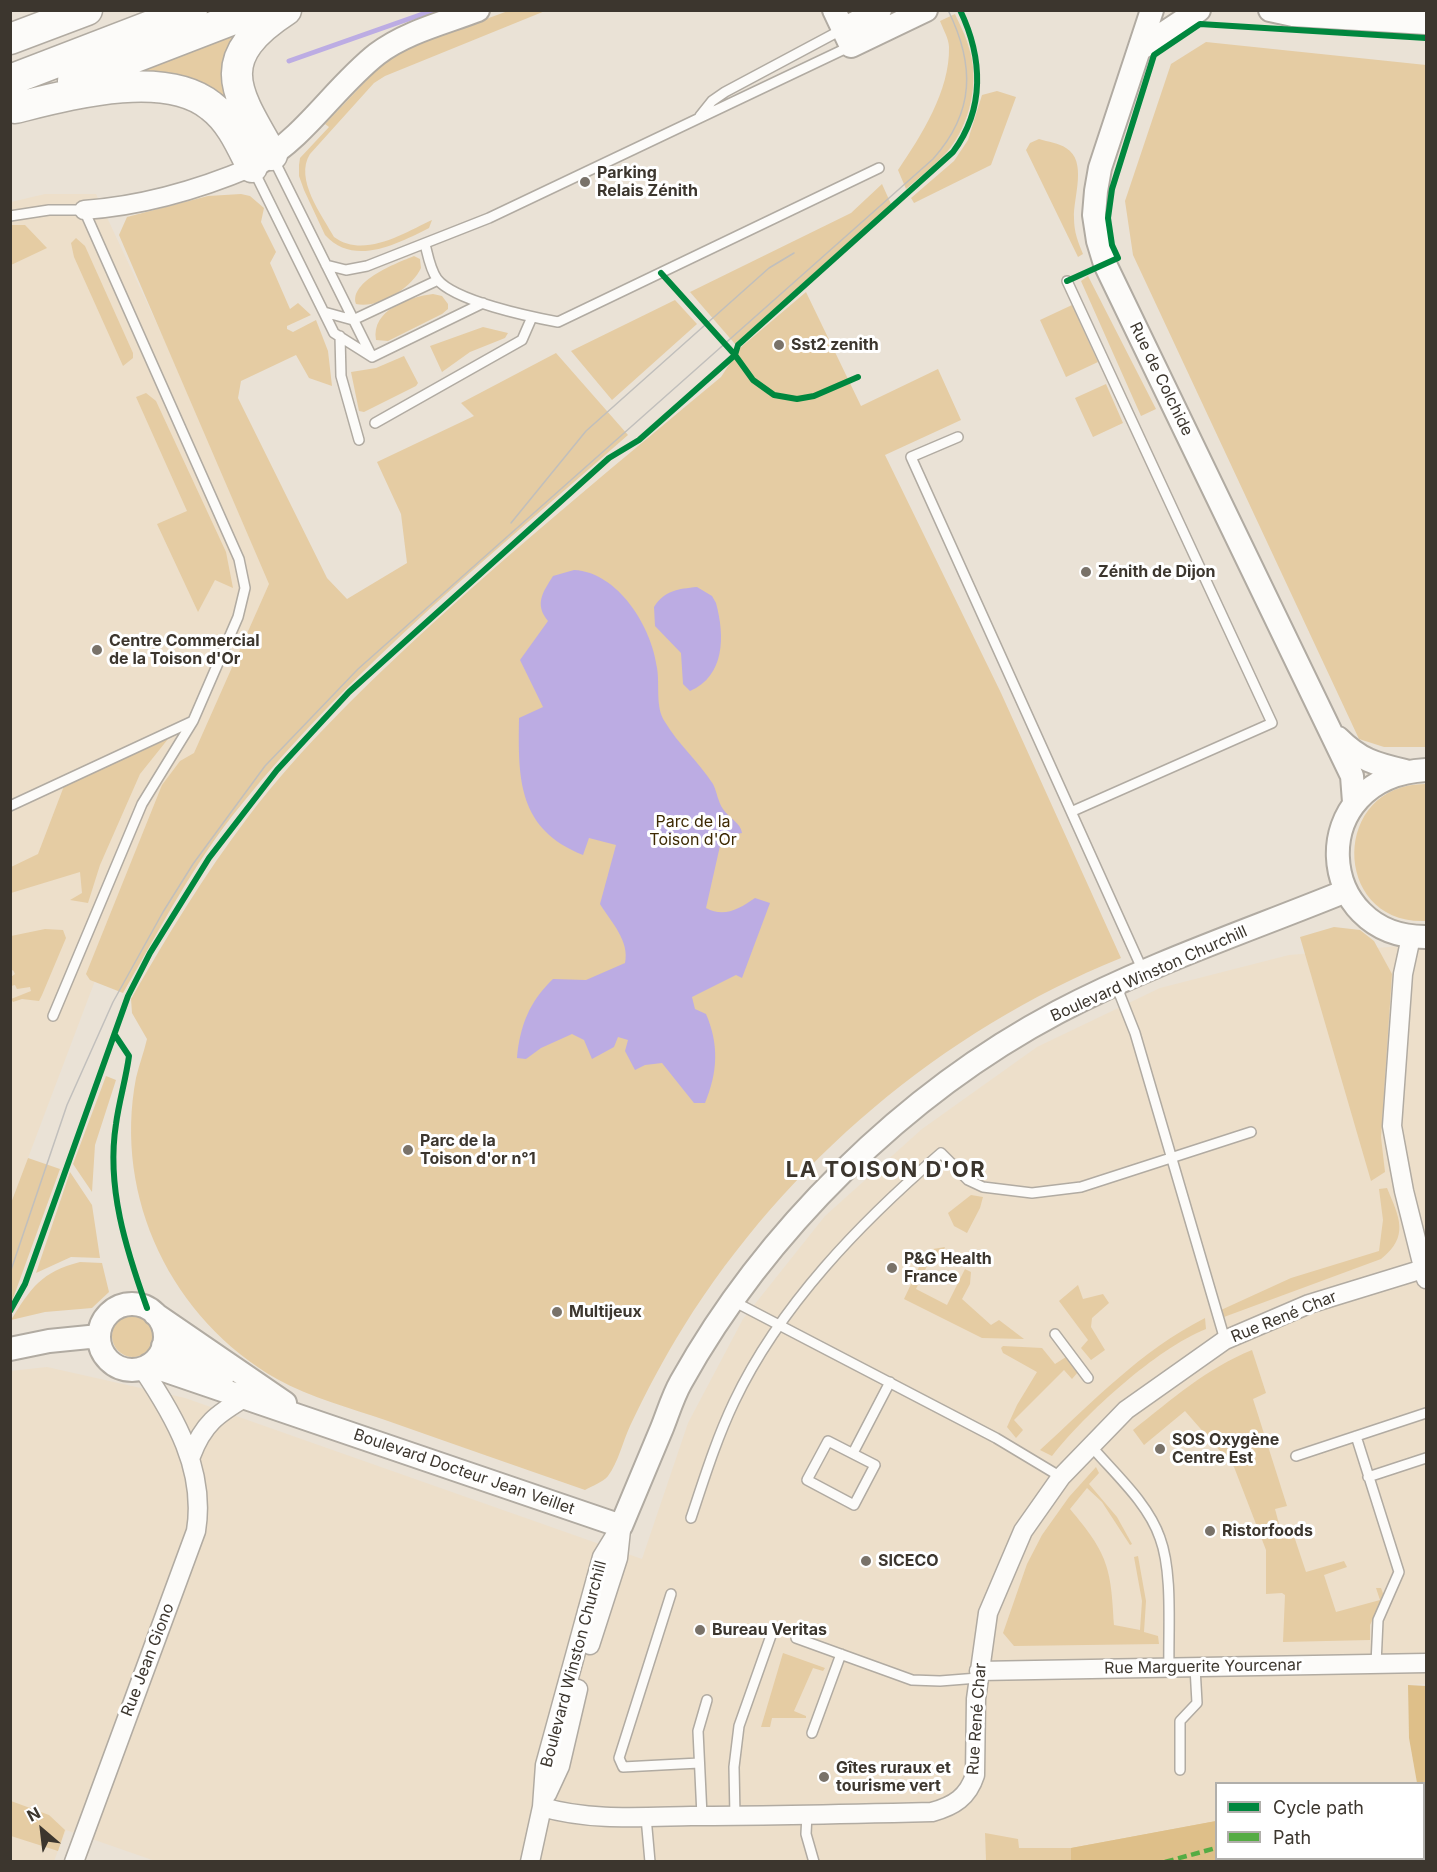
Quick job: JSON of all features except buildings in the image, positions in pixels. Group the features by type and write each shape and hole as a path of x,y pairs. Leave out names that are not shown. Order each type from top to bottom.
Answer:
{"highway":[{"path":"10,39 87,10"},
{"path":"12,99 192,10"},
{"path":"12,99 84,76 257,10"},
{"path":"262,161 242,100 237,71 242,51 251,37 286,10"},
{"path":"12,99 107,87 153,89 188,94 201,99 222,116 262,161"}],"street":[{"path":"84,210 111,208 192,188 262,161 308,125 384,50 404,38 478,10"},
{"path":"843,28 880,10"},
{"path":"843,28 926,10"},
{"name":"Rue de Colchide","path":"1152,10 1100,168 1095,215 1098,241 1105,264 1352,776 1354,802"},
{"path":"1140,48 1199,10"},
{"path":"1270,10 1293,15 1426,23"},
{"name":"Rue de Colchide","path":"1331,731 1354,754 1374,764 1416,771"},
{"path":"1416,771 1382,780 1367,789 1354,802 1338,840 1338,866 1346,891 1362,914 1384,930 1419,937 1403,974 1392,1126 1425,1274"},
{"name":"Boulevard Winston Churchill","path":"531,1862 542,1807 560,1766 579,1682 618,1558 621,1526 680,1383 733,1301 801,1215 880,1137 1005,1042 1059,1012 1116,985 1346,891"},
{"name":"Rue René Char","path":"542,1807 570,1815 735,1816 932,1812 956,1803 972,1786 975,1775 979,1674 988,1613 999,1582 1023,1531 1061,1477 1126,1410 1225,1340 1309,1304 1425,1274"},
{"path":"136,1304 155,1314 163,1329 163,1346 145,1366 132,1370 112,1363 105,1356 99,1336 101,1325 115,1309 136,1304"},
{"name":"Boulevard Docteur Jean Veillet","path":"155,1314 306,1417"},
{"path":"10,1349 50,1341 99,1336"},
{"name":"Boulevard Docteur Jean Veillet","path":"163,1346 271,1406"},
{"name":"Boulevard Docteur Jean Veillet","path":"145,1366 306,1417 621,1526"},
{"name":"Rue Jean Giono","path":"79,1860 196,1531 199,1496 191,1456 145,1366"},
{"path":"191,1456 198,1436 208,1422 246,1398"},
{"name":"Rue Marguerite Yourcenar","path":"979,1674 1169,1667 1426,1663"}],"lane":[{"path":"326,265 346,270 367,266 489,218 762,90 843,28"},
{"path":"699,118 712,101 725,92 843,28"},
{"path":"262,161 326,265 372,357"},
{"path":"262,161 334,333 372,357"},
{"path":"425,244 429,264 438,280 450,289 483,303 532,318 558,322 879,168"},
{"path":"10,216 50,210 84,210 239,559 245,588 238,617 193,721 142,804 53,1016"},
{"path":"324,312 353,320 438,280"},
{"path":"1067,281 1272,723 1073,811"},
{"path":"372,357 483,303"},
{"path":"375,423 522,340 532,318"},
{"path":"340,336 341,376 359,440"},
{"path":"958,437 911,457 1073,811 1144,974"},
{"path":"10,806 193,721"},
{"path":"1116,985 1135,1033 1225,1340"},
{"path":"692,1518 710,1459 735,1401 766,1346 847,1243 941,1153 968,1180 983,1187 1032,1193 1081,1187 1251,1132"},
{"path":"733,1301 996,1438 1061,1477"},
{"path":"1055,1334 1088,1378"},
{"path":"853,1454 890,1382"},
{"path":"1296,1456 1426,1413"},
{"path":"1356,1436 1399,1572 1378,1620 1376,1664"},
{"path":"828,1441 853,1454 875,1465 854,1505 807,1480 828,1441"},
{"path":"1091,1446 1139,1502 1161,1538 1167,1581 1169,1667"},
{"path":"1368,1477 1426,1458"},
{"path":"671,1594 619,1758 623,1767 699,1763"},
{"path":"735,1816 734,1767 739,1726 774,1627"},
{"path":"796,1638 912,1680 940,1682 979,1674"},
{"path":"812,1733 841,1654"},
{"path":"1180,1770 1180,1721 1197,1703 1195,1667"},
{"path":"702,1816 698,1731 707,1700"},
{"path":"807,1814 807,1834 814,1862"},
{"path":"646,1816 650,1862"}],"shaded area":[{"path":"45,194 96,194 283,593 99,970 11,1203 11,202"},
{"path":"574,570 590,573 605,580 630,604 654,652 662,716 676,738 713,784 723,809 741,829 742,833 722,837 706,908 719,912 731,911 755,898 770,903 742,978 736,975 692,997 695,1009 706,1014 715,1047 714,1069 705,1103 694,1103 662,1063 645,1065 635,1070 625,1051 628,1040 618,1037 614,1047 592,1059 584,1040 572,1034 541,1048 526,1059 517,1058 527,1015 553,979 586,980 625,963 626,955 622,939 600,904 616,845 589,838 583,855 562,844 545,831 534,817 526,800 519,762 519,718 543,707 520,660 548,621 541,609 541,598 549,582 553,576"},
{"path":"697,587 712,596 716,603 721,641 720,654 710,676 690,691 683,684 681,653 655,626 654,607 667,594"},
{"path":"1426,944 1426,1684 1408,1685 1409,1738 1417,1782 1215,1782 1215,1821 1071,1848 1019,1848 985,1833 986,1861 158,1862 66,1830 54,1861 11,1861 10,1371 47,1367 185,1398 642,1559 688,1423 743,1319 825,1216 922,1129 1037,1047 1160,988 1289,955"},
{"path":"1408,1685 1426,1686 1425,1854 1425,1782 1417,1782 1409,1738"},
{"path":"1215,1821 1215,1860 1400,1860 1390,1862 1071,1861 1071,1848"}],"green space":[{"path":"508,11 545,11 385,76 374,83 310,154 305,174 307,185 334,237 346,243 371,245 397,237 432,220 429,228 376,250 349,250 336,245 325,235 304,190 299,176 300,158 329,127 325,124 384,62 409,47"},
{"path":"955,14 966,39 972,61 971,102 962,129 947,152 906,189 898,170 925,128 945,80 949,47 940,21"},
{"path":"242,27 232,99 224,105 112,75"},
{"path":"1206,42 1426,65 1426,747 1384,747 1359,739 1133,255 1125,201 1171,64"},
{"path":"997,91 1016,97 991,165 914,203 911,198 954,161 968,140 982,95"},
{"path":"1039,139 1063,146 1073,154 1076,162 1078,180 1074,223 1083,254 1078,257 1026,150 1030,143"},
{"path":"882,184 891,204 735,344 690,292 851,213"},
{"path":"241,194 250,196 264,208 261,222 276,252 270,263 290,309 298,303 311,315 287,326 287,329 293,332 316,320 328,351 332,386 309,378 296,355 241,381 238,398 327,578 347,599 407,563 401,514 377,462 474,416 461,403 556,353 628,435 427,612 330,705 285,754 241,805 208,849 178,896 123,993 90,980 86,974 162,785 180,761 194,753 269,584 119,235 127,217 208,196"},
{"path":"10,225 25,225 47,248 11,265"},
{"path":"76,238 85,246 133,353 133,358 123,366 74,257 71,243"},
{"path":"414,256 420,259 421,268 410,283 384,300 365,305 356,304 356,296 367,281 386,268"},
{"path":"1088,276 1156,409 1141,416 1081,281"},
{"name":"Parc de la Toison d'Or","path":"806,292 861,406 938,369 961,420 885,455 1001,693 1121,958 1055,988 991,1023 931,1063 874,1108 820,1157 770,1210 725,1266 662,1363 630,1426 612,1471 603,1480 585,1490 303,1392 277,1379 240,1354 207,1324 180,1289 158,1251 143,1210 134,1167 131,1123 136,1078 147,1039 132,1013 131,999 186,906 216,861 290,765 336,716 467,592 721,377 740,348"},
{"path":"433,294 442,296 448,304 448,309 442,314 388,341 376,340 379,321 386,313 403,302"},
{"path":"675,300 697,324 612,400 571,351"},
{"path":"1072,305 1098,362 1066,377 1040,320"},
{"path":"483,327 508,333 505,338 470,352 442,372 430,346"},
{"path":"404,356 418,383 416,386 364,412 359,411 351,372 376,368"},
{"path":"1106,384 1123,423 1093,437 1075,398"},
{"path":"146,393 156,401 226,552 233,588 215,580 198,612 157,524 187,511 136,397"},
{"path":"168,739 140,774 100,865 88,903 70,900 82,893 80,872 11,893 11,867 38,854 64,786"},
{"path":"1426,784 1426,921 1395,916 1372,901 1359,879 1354,854 1359,828 1372,806 1395,790"},
{"path":"1334,927 1360,930 1374,941 1392,974 1381,1137 1385,1172 1371,1181 1300,937"},
{"path":"45,929 63,930 66,938 42,995 39,1001 22,999 13,1002 11,999 31,991 30,987 17,989 15,985 11,986 11,977 15,974 13,970 11,971 11,936"},
{"path":"106,1076 116,1080 95,1145 92,1192 73,1164"},
{"path":"28,1158 60,1169 11,1304 11,1203"},
{"path":"70,1172 92,1205 100,1258 71,1257 36,1273"},
{"path":"1387,1188 1398,1217 1399,1234 1390,1251 1381,1259 1224,1317 1221,1310 1291,1278 1379,1251 1383,1220 1379,1189"},
{"path":"971,1195 983,1197 967,1233 954,1226 948,1213"},
{"path":"945,1247 940,1260 934,1262 930,1260 916,1289 947,1305 965,1269 971,1272 970,1284 962,1299 991,1325 999,1320 1024,1339 982,1338 904,1299 927,1250"},
{"path":"80,1262 102,1263 109,1292 92,1308 45,1312 11,1320 31,1290 46,1276"},
{"path":"1078,1285 1083,1299 1103,1294 1109,1303 1092,1318 1091,1327 1105,1350 1091,1360 1081,1348 1088,1340 1059,1301"},
{"path":"133,1315 148,1321 154,1336 148,1351 133,1357 118,1351 112,1336 118,1321"},
{"path":"1205,1318 1206,1329 1166,1351 1123,1384 1083,1421 1052,1456 1040,1450 1138,1362 1181,1331"},
{"path":"1003,1346 1042,1348 1055,1364 1066,1357 1078,1372 1072,1379 1064,1370 1014,1420 1023,1430 1016,1438 1007,1427 1037,1372 1003,1353 1001,1348"},
{"path":"1252,1350 1266,1393 1253,1399 1287,1506 1275,1509 1283,1539 1294,1536 1306,1572 1344,1561 1347,1567 1324,1575 1336,1612 1380,1600 1376,1588 1381,1588 1384,1596 1370,1625 1370,1640 1283,1642 1285,1595 1282,1593 1266,1594 1266,1550 1234,1467 1185,1411 1144,1445 1133,1430 1205,1375"},
{"path":"1096,1467 1099,1473 1089,1484 1117,1517 1132,1544 1130,1545 1102,1502 1087,1488 1070,1509 1100,1550 1105,1562 1111,1589 1114,1625 1140,1630 1142,1601 1134,1557 1138,1556 1146,1601 1144,1632 1158,1636 1159,1644 1014,1646 1003,1633 1027,1564 1042,1535 1069,1497"},
{"path":"783,1653 825,1668 823,1671 813,1668 794,1711 806,1718 772,1718 770,1727 761,1727"},
{"path":"11,1801 49,1815 65,1830 58,1851 11,1836"},
{"path":"1215,1821 1215,1860 1400,1860 1390,1862 986,1861 985,1833 1018,1839 1019,1848 1071,1848"}],"waterway":[{"path":"289,61 434,10"}],"tram line":[{"path":"10,1273 67,1105 113,1002 163,912 193,864 265,766 358,669 933,159 957,124 966,88 963,50 948,10"},
{"path":"511,523 586,431 769,268 794,253"}],"marked path":[{"path":"1165,1862 1215,1848"}],"cycle path":[{"path":"10,1311 25,1284 128,996 150,953 209,858 277,770 349,692 609,458 639,440 735,355 738,345 953,152 971,118 977,83 973,46 960,10"},
{"path":"1067,281 1118,258 1112,245 1108,218 1112,189 1154,55 1200,24 1426,38"},
{"path":"661,273 735,355 753,380 774,395 797,399 814,396 858,377"},
{"path":"115,1035 129,1056 117,1115 114,1148 116,1194 125,1240 147,1308"}],"place":[{"name":"Parking Relais Zénith","path":"585,182"},
{"name":"Sst2 zenith","path":"779,345"},
{"name":"Zénith de Dijon","path":"1086,572"},
{"name":"Centre Commercial de la Toison d'Or","path":"97,650"},
{"name":"Parc de la Toison d'or n°1","path":"408,1150"},
{"name":"P&G Health France","path":"892,1268"},
{"name":"Multijeux","path":"557,1312"},
{"name":"SOS Oxygène Centre Est","path":"1160,1449"},
{"name":"Ristorfoods","path":"1210,1531"},
{"name":"SICECO","path":"866,1561"},
{"name":"Bureau Veritas","path":"700,1630"},
{"name":"Gîtes ruraux et tourisme vert","path":"824,1777"}],"district":[{"name":"LA TOISON D'OR","path":"886,1170"}]}
